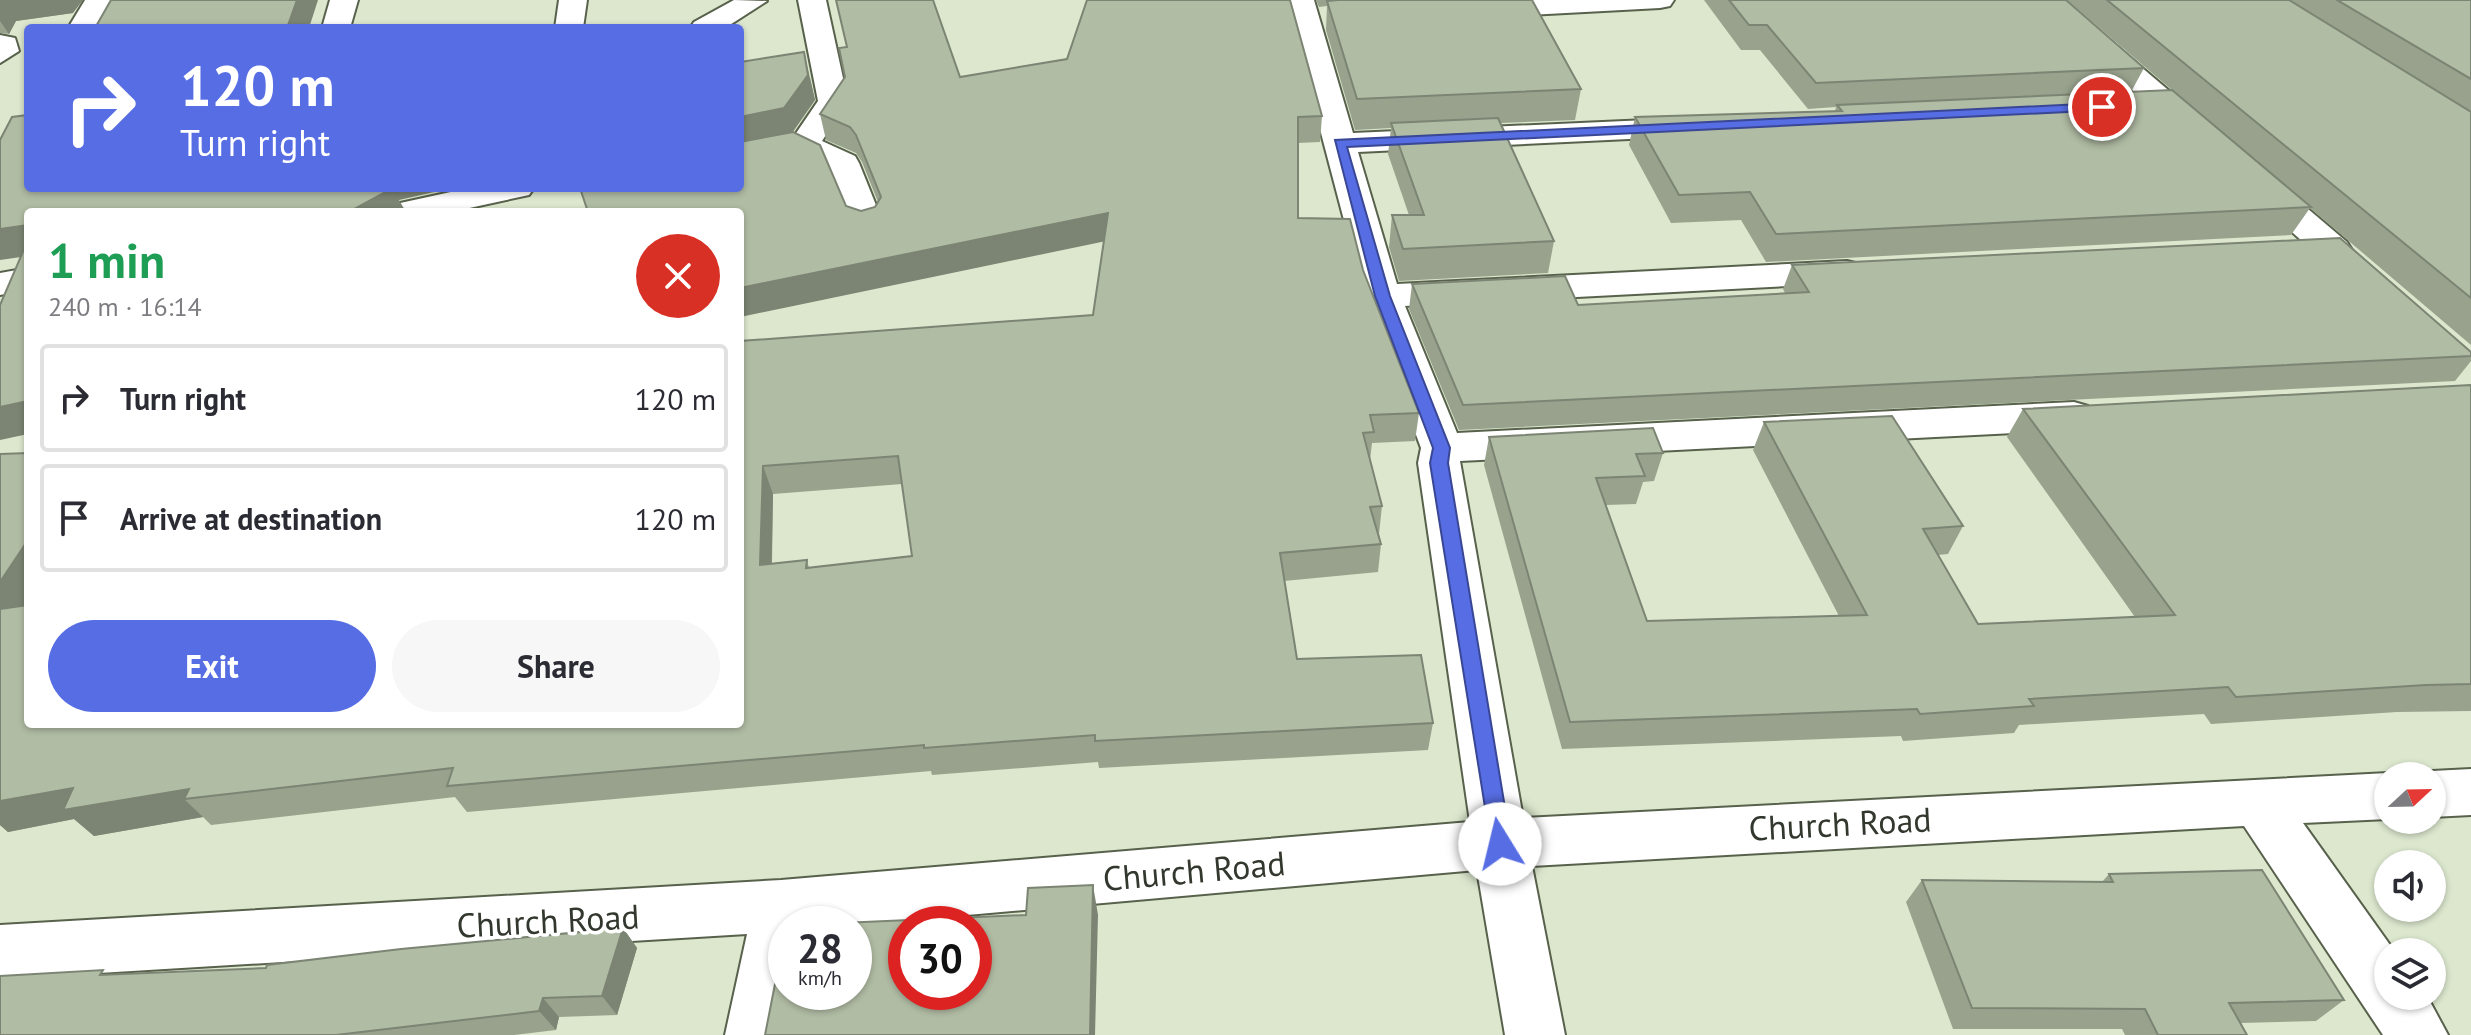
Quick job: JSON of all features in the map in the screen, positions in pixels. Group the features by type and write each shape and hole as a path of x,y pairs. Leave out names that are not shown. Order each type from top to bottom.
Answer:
{"street":[{"path":"84,24 99,0"},
{"path":"337,24 344,0"},
{"path":"570,24 573,0"},
{"path":"724,0 755,1"},
{"path":"812,0 833,101 791,148 843,163 867,225"},
{"path":"1444,11 1660,0"},
{"path":"2045,0 2214,146"},
{"path":"712,24 755,1"},
{"path":"1313,12 1339,143 1382,296 1442,448 1439,463 1500,844 1535,1035"},
{"path":"2118,106 2166,104"},
{"path":"1339,143 1721,125"},
{"path":"2238,167 2362,277"},
{"path":"431,208 502,198"},
{"path":"2279,250 2334,250"},
{"path":"1382,296 1885,270"},
{"path":"0,284 24,280"},
{"path":"1442,448 2107,415"},
{"path":"2446,793 2471,792"},
{"name":"Church Road","path":"781,906 1500,844 1761,827 2374,797"},
{"path":"2258,802 2374,971"},
{"name":"Church Road","path":"0,952 768,907"},
{"path":"755,1035 768,970"},
{"path":"2401,1010 2418,1035"}],"lane":[{"path":"0,41 8,42 8,51 0,57"}],"building":[{"path":"111,0 297,0 288,24 97,24"},
{"path":"836,0 933,0 960,77 1067,59 1087,0 1290,0 1322,116 1298,117 1298,218 1350,219 1363,270 1419,413 1370,415 1374,432 1363,433 1382,506 1370,507 1381,544 1280,553 1297,659 1421,655 1433,723 1095,741 1095,735 924,748 924,745 447,786 453,768 184,799 189,789 63,810 73,788 0,801 0,609 24,606 24,728 744,728 744,341 1093,315 1108,213 744,287 744,208 587,208 581,192 744,192 744,141 793,132 820,145 846,206 861,211 875,207 881,197 856,135 850,127 820,114 845,77 839,48 847,47","holes":["898,456 912,556 806,568 807,560 760,565 763,466"]},
{"path":"1532,0 1581,89 1357,99 1327,1"},
{"path":"1729,0 2066,0 2144,68 1816,83 1767,25 1749,25"},
{"path":"2107,0 2289,0 2471,112 2471,298"},
{"path":"2337,0 2471,0 2471,79"},
{"path":"804,52 808,75 784,108 744,116 744,61"},
{"path":"2172,90 2311,207 1776,234 1750,192 1679,195 1635,117 1842,111 1837,105"},
{"path":"24,116 24,192 386,192 356,208 24,208 24,226 0,229 0,140 12,117"},
{"path":"1498,118 1554,241 1403,249 1392,215 1424,215 1391,123"},
{"path":"2340,238 2471,352 2471,356 1463,405 1412,284 1565,276 1578,305 1809,292 1792,265"},
{"path":"24,249 24,402 0,407 0,305"},
{"path":"2471,385 2471,684 2236,697 2228,687 2029,699 2034,706 1920,714 1917,709 1570,722 1489,437 1653,428 1663,453 1636,454 1645,476 1596,478 1647,621 1867,615 1764,422 1892,416 1963,526 1923,529 1978,624 2175,615 2023,409"},
{"path":"24,453 24,546 0,582 0,454"},
{"path":"2262,870 2344,1000 2229,1003 2247,1035 2158,1035 2145,1009 1972,1008 1922,880 2113,882 2109,874"},
{"path":"1093,885 1090,1035 765,1035 770,1010 872,1010 872,922 888,921 888,1010 992,1010 992,916 1026,915 1028,888"},
{"path":"623,928 602,996 543,998 539,1011 336,1035 0,1035 0,976 103,970 100,975 266,968 267,965 401,949"}],"route":[{"path":"1500,844 1439,463 1442,448 1382,296 1339,143 2102,107"}]}
